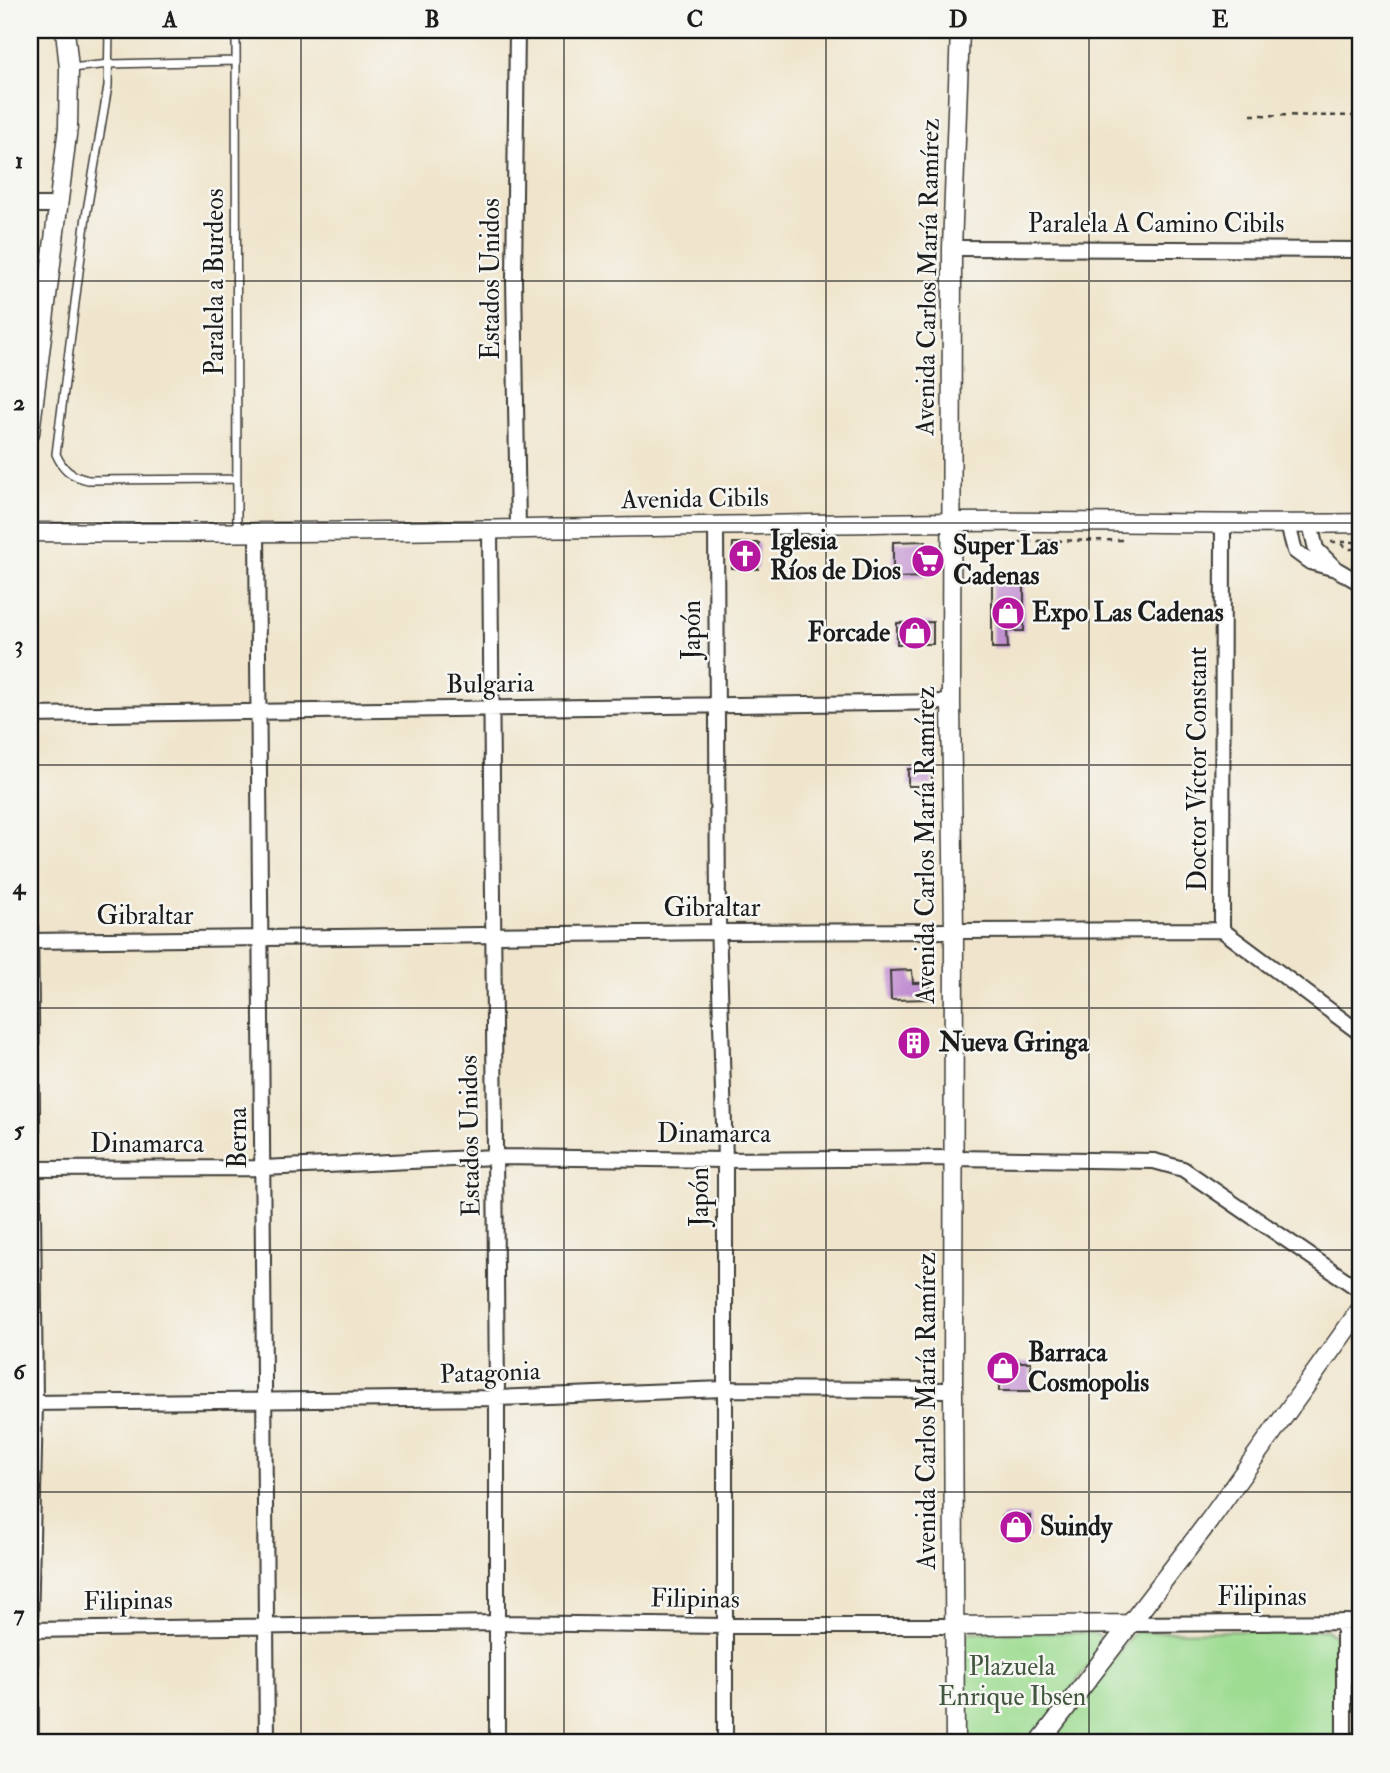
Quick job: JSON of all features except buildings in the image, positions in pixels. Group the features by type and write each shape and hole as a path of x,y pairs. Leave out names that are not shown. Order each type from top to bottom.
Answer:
{"street":[{"path":"30,433 68,127 69,68 65,30"},
{"name":"Estados Unidos","path":"517,30 514,279 518,528"},
{"name":"Avenida Carlos María Ramírez","path":"955,1743 954,931 951,702 953,248 960,30"},
{"path":"30,205 59,205"},
{"name":"Paralela A Camino Cibils","path":"953,248 1360,250"},
{"name":"Avenida Cibils","path":"30,532 237,534 716,525 952,531 1360,523"},
{"name":"Doctor Víctor Constant","path":"1222,930 1223,524"},
{"path":"1310,524 1316,549 1336,569 1360,583"},
{"name":"Japón","path":"716,525 719,932 725,1160 725,1743"},
{"path":"1288,525 1295,551 1310,562 1336,569"},
{"name":"Estados Unidos","path":"490,528 497,1743"},
{"name":"Berna","path":"257,533 267,1743"},
{"name":"Bulgaria","path":"30,715 951,702"},
{"path":"30,918 31,1743"},
{"path":"1222,930 1360,1033"},
{"name":"Gibraltar","path":"30,941 493,934 1222,930"},
{"name":"Dinamarca","path":"30,1169 263,1168 495,1157 1154,1161 1183,1169 1360,1290"},
{"path":"1039,1743 1209,1521 1360,1310"},
{"name":"Patagonia","path":"32,1403 497,1398 723,1389 953,1390"},
{"path":"1344,1622 1344,1743"},
{"name":"Filipinas","path":"30,1630 497,1623 954,1626 1360,1622"}],"lane":[{"path":"109,30 110,64 86,216 56,454 65,470 74,477 88,480 237,479"},
{"name":"Paralela a Burdeos","path":"236,30 237,534"},
{"path":"69,68 110,64 236,61"}],"path":[{"path":"1251,115 1360,117"},
{"path":"952,531 973,548 998,548 1026,541 1131,540"},
{"path":"1314,542 1360,541"},
{"path":"1338,542 1350,549 1360,549"}],"green space":[{"path":"1327,1630 1334,1635 1338,1644 1338,1743 1051,1743 1132,1635 1137,1632"},
{"name":"Plazuela Enrique Ibsen","path":"971,1632 1092,1633 1102,1637 1104,1645 1030,1743 963,1743 963,1639"}],"place":[{"name":"Iglesia Ríos de Dios","path":"745,556"},
{"name":"Super Las Cadenas","path":"928,561"},
{"name":"Expo Las Cadenas","path":"1008,613"},
{"name":"Forcade","path":"915,633"},
{"name":"Nueva Gringa","path":"914,1043"},
{"name":"Barraca Cosmopolis","path":"1003,1368"},
{"name":"Suindy","path":"1016,1527"}]}
